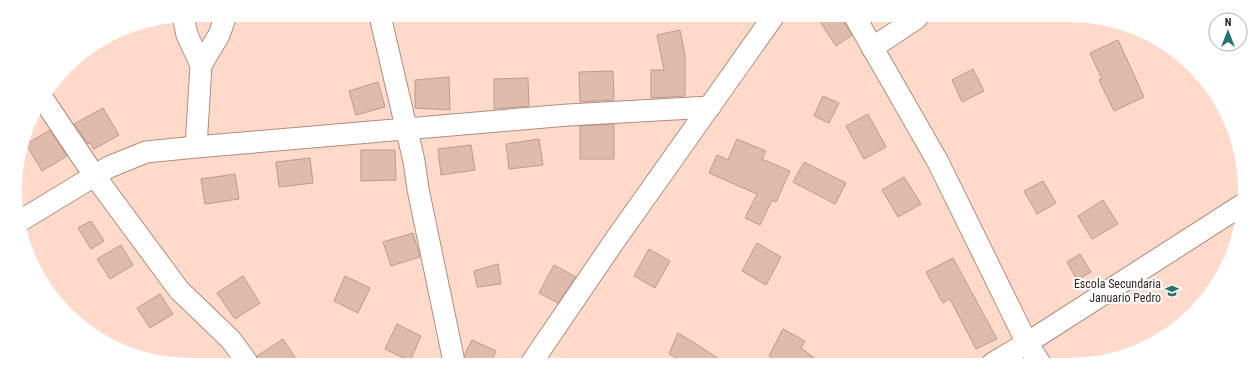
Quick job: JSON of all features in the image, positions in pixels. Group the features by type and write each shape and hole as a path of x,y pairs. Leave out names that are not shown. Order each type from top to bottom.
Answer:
{"street":[{"path":"185,22 188,35 202,64"},
{"path":"196,146 202,64 219,35 224,22"},
{"path":"381,22 414,161 418,189 453,357"},
{"path":"535,358 613,243 769,22"},
{"path":"858,22 938,162 1027,344 1037,358"},
{"path":"872,48 911,22"},
{"path":"47,103 94,175 179,290 230,340 244,358"},
{"path":"24,219 108,167 146,152 196,146 568,115 710,106"},
{"path":"1002,358 1027,344 1237,208"}],"building":[{"path":"820,22 845,22 852,35 836,46"},
{"path":"680,30 685,55 685,96 651,98 651,70 664,70 657,35"},
{"path":"1118,40 1144,97 1114,111 1099,80 1102,79 1090,53"},
{"path":"973,69 984,91 962,102 952,80"},
{"path":"613,71 614,100 580,102 579,72"},
{"path":"449,77 450,110 415,108 415,80"},
{"path":"528,78 529,106 494,109 494,79"},
{"path":"378,82 385,107 356,115 349,91"},
{"path":"823,96 839,103 829,123 814,116"},
{"path":"103,108 119,135 94,149 90,143 88,144 74,124"},
{"path":"868,114 886,147 864,159 846,126"},
{"path":"614,124 614,159 580,159 580,126"},
{"path":"50,130 67,156 42,171 28,147 29,142"},
{"path":"539,139 543,165 509,169 506,144"},
{"path":"737,139 766,151 762,159 790,171 776,202 772,200 760,225 745,218 757,194 709,173 717,155 728,160"},
{"path":"471,145 475,170 441,175 438,149"},
{"path":"361,150 395,150 396,180 361,181"},
{"path":"310,158 313,183 279,187 276,162"},
{"path":"804,162 846,183 835,204 793,182"},
{"path":"235,174 239,199 205,204 201,179"},
{"path":"904,177 921,204 898,217 882,190"},
{"path":"1043,181 1056,203 1037,214 1024,191"},
{"path":"1103,200 1118,224 1092,239 1078,216"},
{"path":"91,221 104,241 91,249 78,228"},
{"path":"413,233 420,257 391,266 383,242"},
{"path":"757,243 781,257 766,285 742,271"},
{"path":"121,245 133,265 110,279 97,259"},
{"path":"649,249 670,261 655,288 634,276"},
{"path":"1080,254 1091,272 1077,280 1067,262"},
{"path":"953,258 997,339 976,349 950,299 943,303 926,272"},
{"path":"498,264 501,284 477,287 474,271"},
{"path":"554,265 576,277 558,303 539,293"},
{"path":"243,276 260,303 235,319 217,293"},
{"path":"345,276 370,288 358,313 334,301"},
{"path":"160,294 173,314 150,328 137,308"},
{"path":"397,324 421,336 411,358 404,358 385,349"},
{"path":"783,329 805,341 801,348 814,358 772,358 769,356"},
{"path":"678,333 717,358 677,358 669,354"},
{"path":"283,339 295,358 258,358 257,356"},
{"path":"472,340 496,351 493,358 464,358"}],"place":[{"name":"Escola Secundaria Januario Pedro","path":"1172,291"}]}
